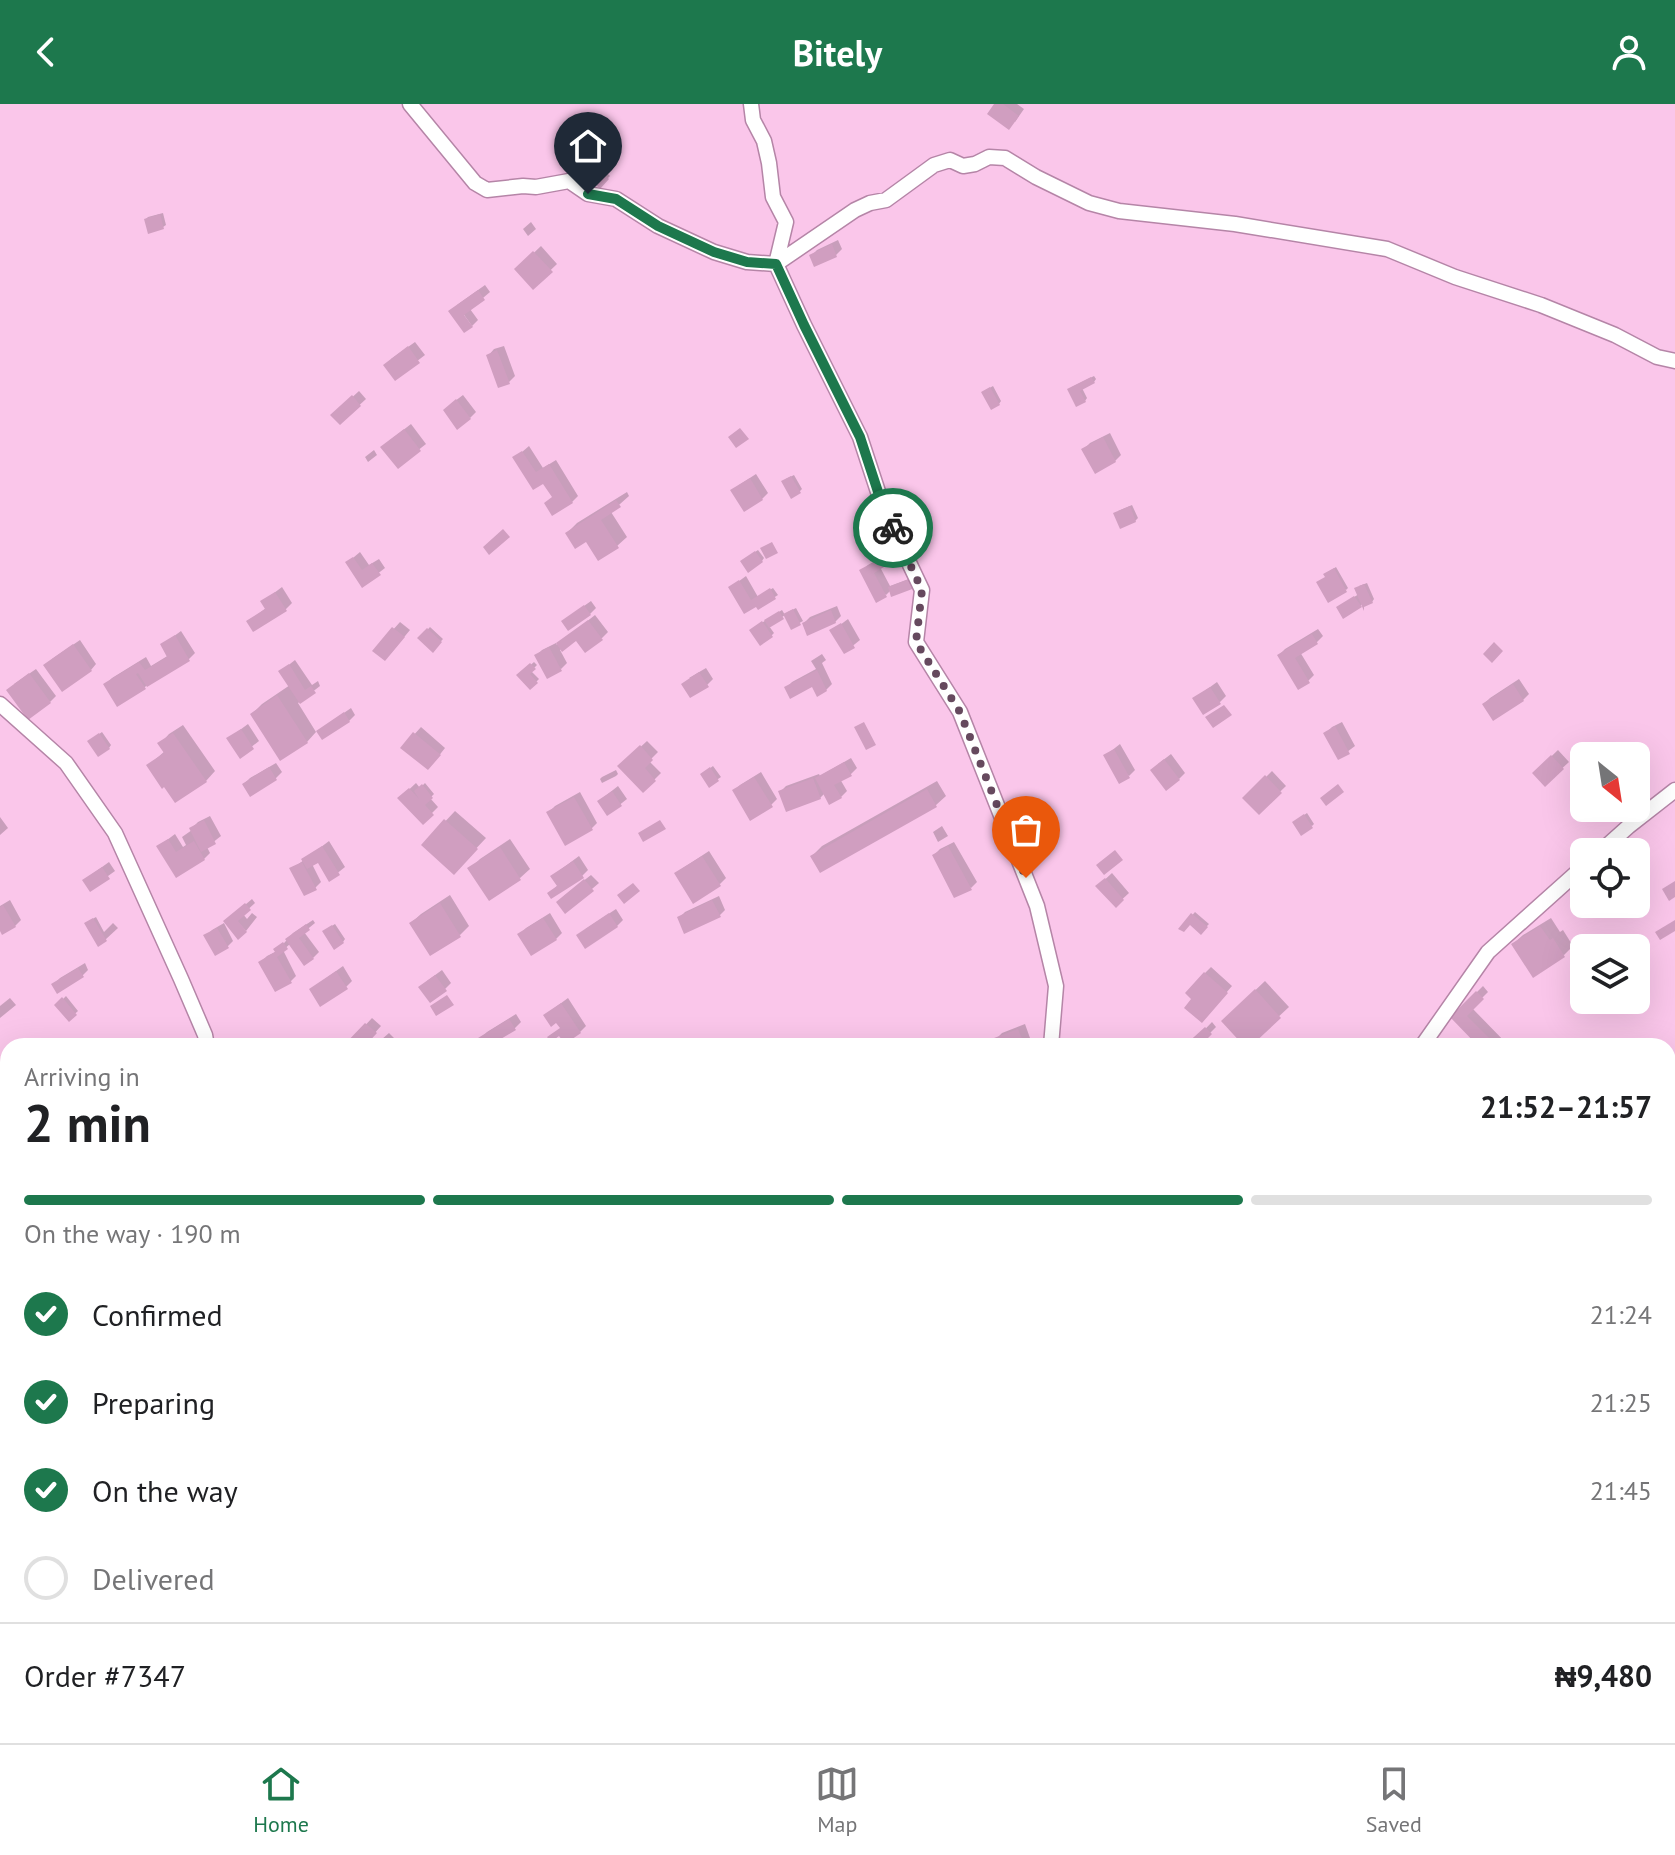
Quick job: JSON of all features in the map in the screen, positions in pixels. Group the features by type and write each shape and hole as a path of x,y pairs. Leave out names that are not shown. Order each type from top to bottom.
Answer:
{"street":[{"path":"410,104 475,183 487,190 569,181 588,194 616,199 658,226 714,252 747,262 776,264 855,210 895,195 934,165 950,160 963,166 997,157 1005,158 1089,203 1119,211 1235,224 1387,249 1455,277 1541,305 1615,335 1657,357 1675,361"},
{"path":"751,104 753,120 764,141 773,197 786,222 776,264 860,437 884,510 922,590 916,642 960,712 1037,906 1056,986 1052,1038"},
{"path":"0,704 66,763 115,833 206,1038"},
{"path":"1616,838 1675,790"},
{"path":"1428,1038 1488,952 1570,879"}],"building":[{"path":"994,104 1003,104 1019,116 1009,130 987,114"},
{"path":"591,161 609,179 600,189 582,170"},
{"path":"160,214 164,229 148,234 144,219"},
{"path":"832,244 837,257 814,267 809,255"},
{"path":"533,251 553,272 533,290 514,269"},
{"path":"478,290 485,300 464,315 473,327 464,333 448,311"},
{"path":"408,346 420,363 395,381 383,365"},
{"path":"497,350 510,384 498,388 486,355"},
{"path":"1091,377 1095,383 1080,391 1086,402 1076,407 1067,389"},
{"path":"990,387 1000,405 991,410 981,392"},
{"path":"352,395 361,406 340,425 330,415"},
{"path":"456,399 471,419 457,430 443,410"},
{"path":"740,428 749,439 736,448 728,437"},
{"path":"404,429 421,451 398,469 380,447"},
{"path":"1103,437 1116,462 1095,474 1081,449"},
{"path":"522,451 536,472 549,464 573,503 552,516 544,503 552,497 543,484 533,490 512,457"},
{"path":"791,476 801,493 791,499 781,481"},
{"path":"750,478 763,500 744,512 730,490"},
{"path":"616,500 621,507 601,520 619,548 598,561 586,542 575,549 565,533"},
{"path":"1130,506 1136,522 1120,529 1113,513"},
{"path":"503,529 510,537 489,555 483,547"},
{"path":"772,542 778,553 766,559 760,548"},
{"path":"755,551 763,562 748,573 740,561"},
{"path":"885,556 889,564 874,573 887,597 876,603 859,570"},
{"path":"353,557 362,570 372,563 381,575 362,588 345,562"},
{"path":"1334,568 1347,592 1328,603 1316,582"},
{"path":"912,578 915,588 891,597 888,587"},
{"path":"739,580 751,600 770,588 776,599 744,614 728,587"},
{"path":"1364,584 1373,603 1364,607 1364,611 1354,588"},
{"path":"275,592 287,611 253,632 246,621 265,609 260,601"},
{"path":"1354,596 1362,607 1343,619 1336,607"},
{"path":"584,605 591,615 568,631 561,621"},
{"path":"793,609 801,625 791,630 783,614"},
{"path":"831,610 836,623 807,636 802,623"},
{"path":"779,611 784,619 769,628 764,620"},
{"path":"588,620 603,640 585,653 576,641 562,652 556,643"},
{"path":"762,621 773,637 760,646 749,630"},
{"path":"841,623 855,648 844,654 829,630"},
{"path":"392,627 405,637 385,661 372,651"},
{"path":"427,628 442,642 433,653 417,638"},
{"path":"1312,634 1318,644 1295,658 1310,683 1298,690 1277,655"},
{"path":"175,635 190,661 147,687 136,674 146,689 117,707 103,684 139,662 145,670 167,657 160,644"},
{"path":"1494,642 1503,651 1492,663 1483,654"},
{"path":"73,644 92,671 62,692 43,665"},
{"path":"549,647 562,671 547,679 534,655"},
{"path":"530,663 536,669 530,674 538,683 530,690 516,675"},
{"path":"289,664 305,690 311,686 316,693 300,704 278,671"},
{"path":"817,670 827,691 817,697 812,687 790,699 784,687"},
{"path":"699,672 709,687 690,698 681,684"},
{"path":"29,673 51,703 28,720 6,690"},
{"path":"1513,684 1524,701 1493,721 1482,704"},
{"path":"1210,687 1221,704 1203,715 1192,698"},
{"path":"277,695 308,743 280,761 250,714"},
{"path":"1224,705 1232,715 1213,728 1205,717"},
{"path":"344,712 350,722 322,740 316,731"},
{"path":"864,722 876,745 866,750 854,727"},
{"path":"1335,726 1350,754 1338,760 1323,733"},
{"path":"241,729 254,749 240,759 226,738"},
{"path":"413,732 441,755 428,770 400,748"},
{"path":"99,733 110,749 98,757 87,741"},
{"path":"173,733 207,782 175,803 146,765 164,753 157,743"},
{"path":"640,745 653,760 645,768 656,781 643,793 617,766"},
{"path":"1114,749 1130,778 1119,784 1103,755"},
{"path":"1551,755 1564,769 1545,787 1532,773"},
{"path":"1164,759 1180,780 1166,791 1150,770"},
{"path":"844,762 852,776 834,785 842,798 829,805 815,778"},
{"path":"269,767 277,780 250,797 242,784"},
{"path":"710,767 719,781 709,788 700,774"},
{"path":"1265,775 1282,793 1259,815 1242,798"},
{"path":"754,777 773,807 750,821 732,790"},
{"path":"813,778 821,799 786,812 778,791"},
{"path":"422,784 433,798 425,805 434,815 423,825 397,798 409,788 419,799 414,791"},
{"path":"1338,784 1344,792 1326,806 1320,798"},
{"path":"927,789 937,807 820,873 810,856"},
{"path":"612,791 622,806 607,816 597,801"},
{"path":"574,797 593,830 565,846 546,812"},
{"path":"1304,814 1313,828 1301,836 1292,822"},
{"path":"444,819 478,849 454,875 421,845"},
{"path":"204,820 216,844 201,852 189,828"},
{"path":"660,820 666,829 643,842 638,833"},
{"path":"168,839 176,852 194,841 205,860 176,878 156,846"},
{"path":"322,846 340,875 329,882 318,863 307,869 301,859"},
{"path":"948,846 972,890 954,898 932,855"},
{"path":"500,847 521,880 489,901 467,868"},
{"path":"1115,850 1123,860 1104,875 1096,865"},
{"path":"702,856 721,886 693,904 674,873"},
{"path":"573,861 584,878 551,899 547,893 557,886 550,876"},
{"path":"302,862 317,890 304,896 289,868"},
{"path":"102,867 110,879 90,892 82,880"},
{"path":"1105,878 1124,900 1116,908 1095,886"},
{"path":"584,879 594,891 565,914 556,902"},
{"path":"1675,881 1675,897 1669,901 1662,889"},
{"path":"633,883 640,891 624,904 617,895"},
{"path":"712,900 721,917 684,934 677,917"},
{"path":"245,903 251,910 238,921 247,932 238,940 223,921"},
{"path":"440,903 461,937 430,956 409,923"},
{"path":"3,905 16,927 2,935 0,907"},
{"path":"609,913 618,927 585,949 576,935"},
{"path":"1191,913 1208,927 1201,935 1190,925 1184,932 1178,929"},
{"path":"93,918 107,941 98,947 84,923"},
{"path":"543,918 557,940 531,956 517,934"},
{"path":"1675,920 1675,931 1660,940 1655,932"},
{"path":"306,924 310,930 299,938 314,959 304,966 285,939"},
{"path":"332,925 344,943 334,950 322,931"},
{"path":"1540,926 1550,940 1553,938 1565,957 1533,978 1511,944"},
{"path":"217,928 229,948 215,956 203,935"},
{"path":"283,942 288,949 277,957 292,983 275,992 258,962 275,952 273,949"},
{"path":"78,968 84,977 57,994 51,984"},
{"path":"336,971 348,989 320,1007 309,989"},
{"path":"1204,972 1228,993 1202,1023 1184,1008 1191,999 1185,993"},
{"path":"435,975 447,991 430,1003 418,987"},
{"path":"1255,989 1281,1018 1260,1038 1237,1038 1221,1021"},
{"path":"1476,991 1484,999 1467,1016 1489,1038 1470,1038 1450,1017"},
{"path":"447,995 454,1005 436,1016 430,1006"},
{"path":"62,997 77,1015 69,1022 54,1005"},
{"path":"561,1003 581,1033 574,1038 548,1038 560,1028 556,1023 551,1027 543,1015"},
{"path":"509,1019 516,1030 502,1038 478,1038"},
{"path":"365,1023 377,1033 372,1038 351,1038"},
{"path":"1205,1027 1212,1034 1208,1038 1193,1038"},
{"path":"1018,1029 1022,1038 994,1038"}],"way so far":[{"path":"893,528 922,590 916,642 960,712 1026,878"}],"route":[{"path":"588,194 616,199 658,226 714,252 747,262 776,264 860,437 893,528"}]}
